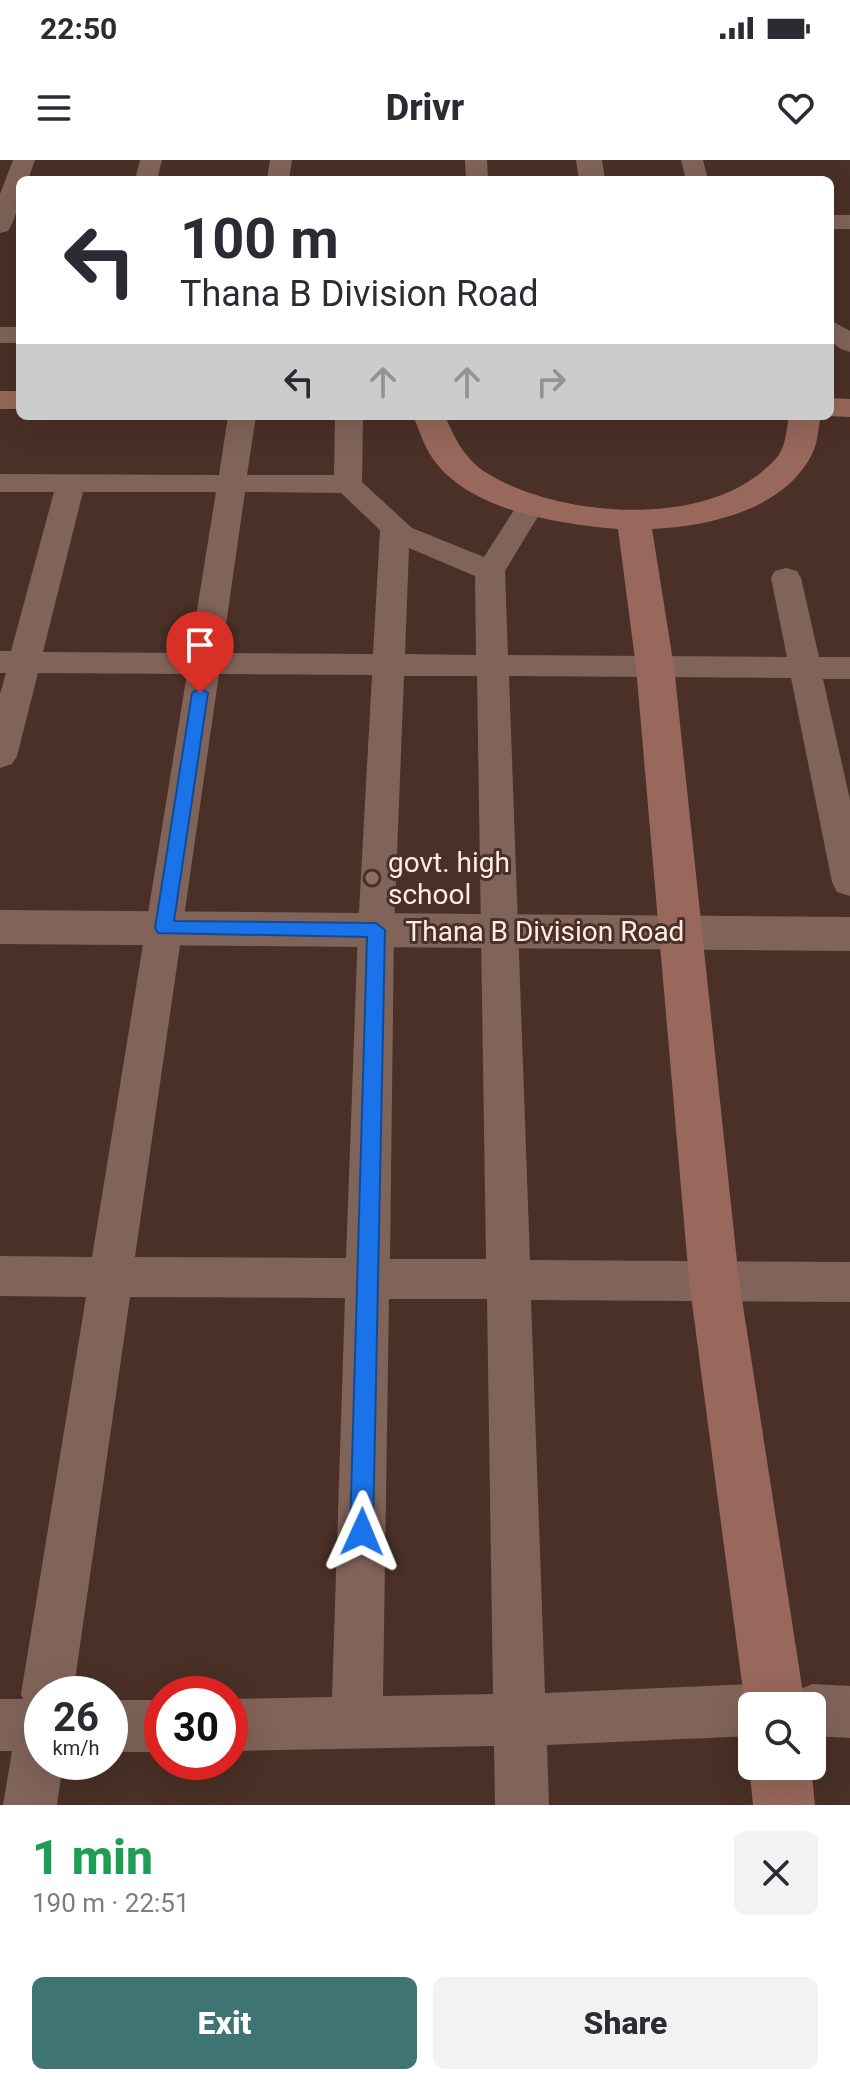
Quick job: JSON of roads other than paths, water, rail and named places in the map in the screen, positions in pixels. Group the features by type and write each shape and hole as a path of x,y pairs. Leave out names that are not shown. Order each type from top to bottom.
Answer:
{"main road":[{"path":"430,420 433,435 461,469 507,497 568,516 634,522 705,513 761,489 796,455 804,420"},
{"path":"634,522 655,667 714,1280 773,1692"},
{"path":"781,1780 784,1805"}],"street":[{"path":"6,220 16,187"},
{"path":"834,331 850,344"},
{"path":"50,1676 241,420"},
{"path":"348,484 349,420"},
{"path":"0,483 348,484 402,534 490,571"},
{"path":"0,756 12,662 71,483"},
{"path":"522,1805 490,571 531,505"},
{"path":"357,1723 376,930 395,527"},
{"path":"786,578 850,882"},
{"path":"12,662 850,668"},
{"name":"Thana B Division Road","path":"0,927 850,934"},
{"path":"0,1276 850,1282"},
{"path":"248,1725 520,1720 738,1711"},
{"path":"826,1711 850,1712"},
{"path":"0,1725 24,1726"},
{"path":"30,1805 34,1780"}],"place":[{"name":"govt. high school","path":"372,878"}]}
